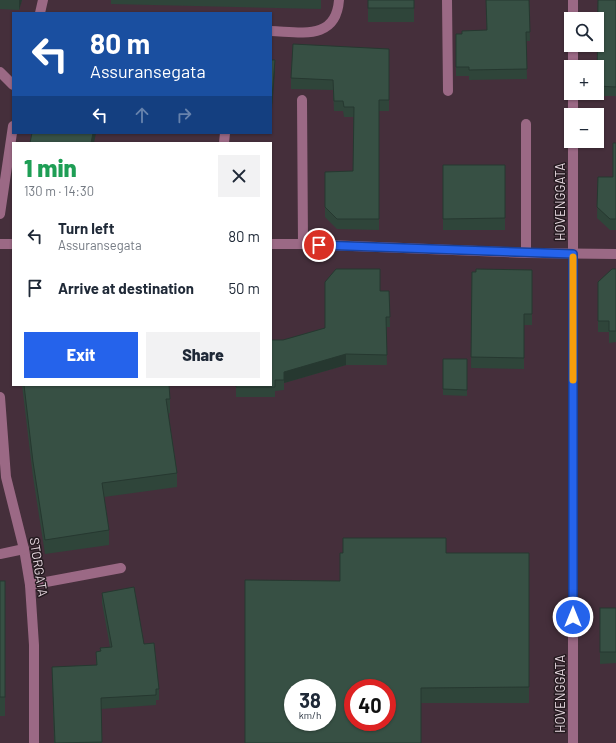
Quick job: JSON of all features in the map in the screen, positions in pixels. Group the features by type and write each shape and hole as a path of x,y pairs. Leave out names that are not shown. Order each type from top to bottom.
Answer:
{"street":[{"path":"43,0 43,12"},
{"path":"272,31 311,32 325,29 333,22 339,0"},
{"path":"448,0 448,91"},
{"path":"573,0 573,12"},
{"path":"0,72 12,84"},
{"path":"302,100 303,244"},
{"path":"526,124 526,253"},
{"path":"0,214 12,133"},
{"name":"HOVENGGATA","path":"573,148 573,743"},
{"path":"0,244 12,244"},
{"path":"272,244 526,253 616,254"},
{"name":"STORGATA","path":"0,397 6,477 24,549 30,585 34,645 34,743"},
{"path":"0,554 24,549"},
{"path":"30,585 121,568"}],"building":[{"path":"368,0 414,0 414,8 368,8"},
{"path":"486,0 529,0 530,32 526,32 527,69 469,70 469,67 456,67 456,34 462,34 462,31 487,30"},
{"path":"598,0 616,0 616,87 604,86 604,60 597,60 597,52 604,52 604,12 598,12"},
{"path":"293,44 389,49 389,100 379,100 379,219 337,219 325,207 325,172 353,171 354,107 344,107 343,101 334,101 333,80 291,78"},
{"path":"272,60 275,60 272,98"},
{"path":"32,134 93,134 91,142 30,142"},
{"path":"613,143 616,143 616,219 610,219 597,207 598,177 613,177"},
{"path":"443,165 505,165 505,218 443,219"},
{"path":"336,269 380,269 380,291 389,291 390,317 386,317 387,355 346,354 284,372 284,380 275,380 275,387 236,387 272,386 272,340 283,340 325,328 325,282"},
{"path":"476,269 532,270 532,314 524,314 524,358 471,357 472,272 476,272"},
{"path":"612,269 616,269 616,331 609,331 609,321 598,321 598,282"},
{"path":"443,359 467,359 467,390 443,389"},
{"path":"24,386 169,386 170,399 166,399 177,473 102,483 109,530 45,540 33,462"},
{"path":"343,538 446,538 446,553 529,553 529,687 421,688 421,743 245,743 245,580 340,581 340,553 343,553"},
{"path":"0,581 5,581 5,697 0,697"},
{"path":"134,587 144,644 154,643 159,689 156,689 156,695 101,698 102,742 55,743 52,667 97,665 96,652 101,651 100,648 112,647 102,593"},
{"path":"600,608 616,608 616,652 600,652"}],"slow traffic":[{"path":"573,257 573,380"}],"route":[{"path":"319,245 573,254 573,617"}]}
